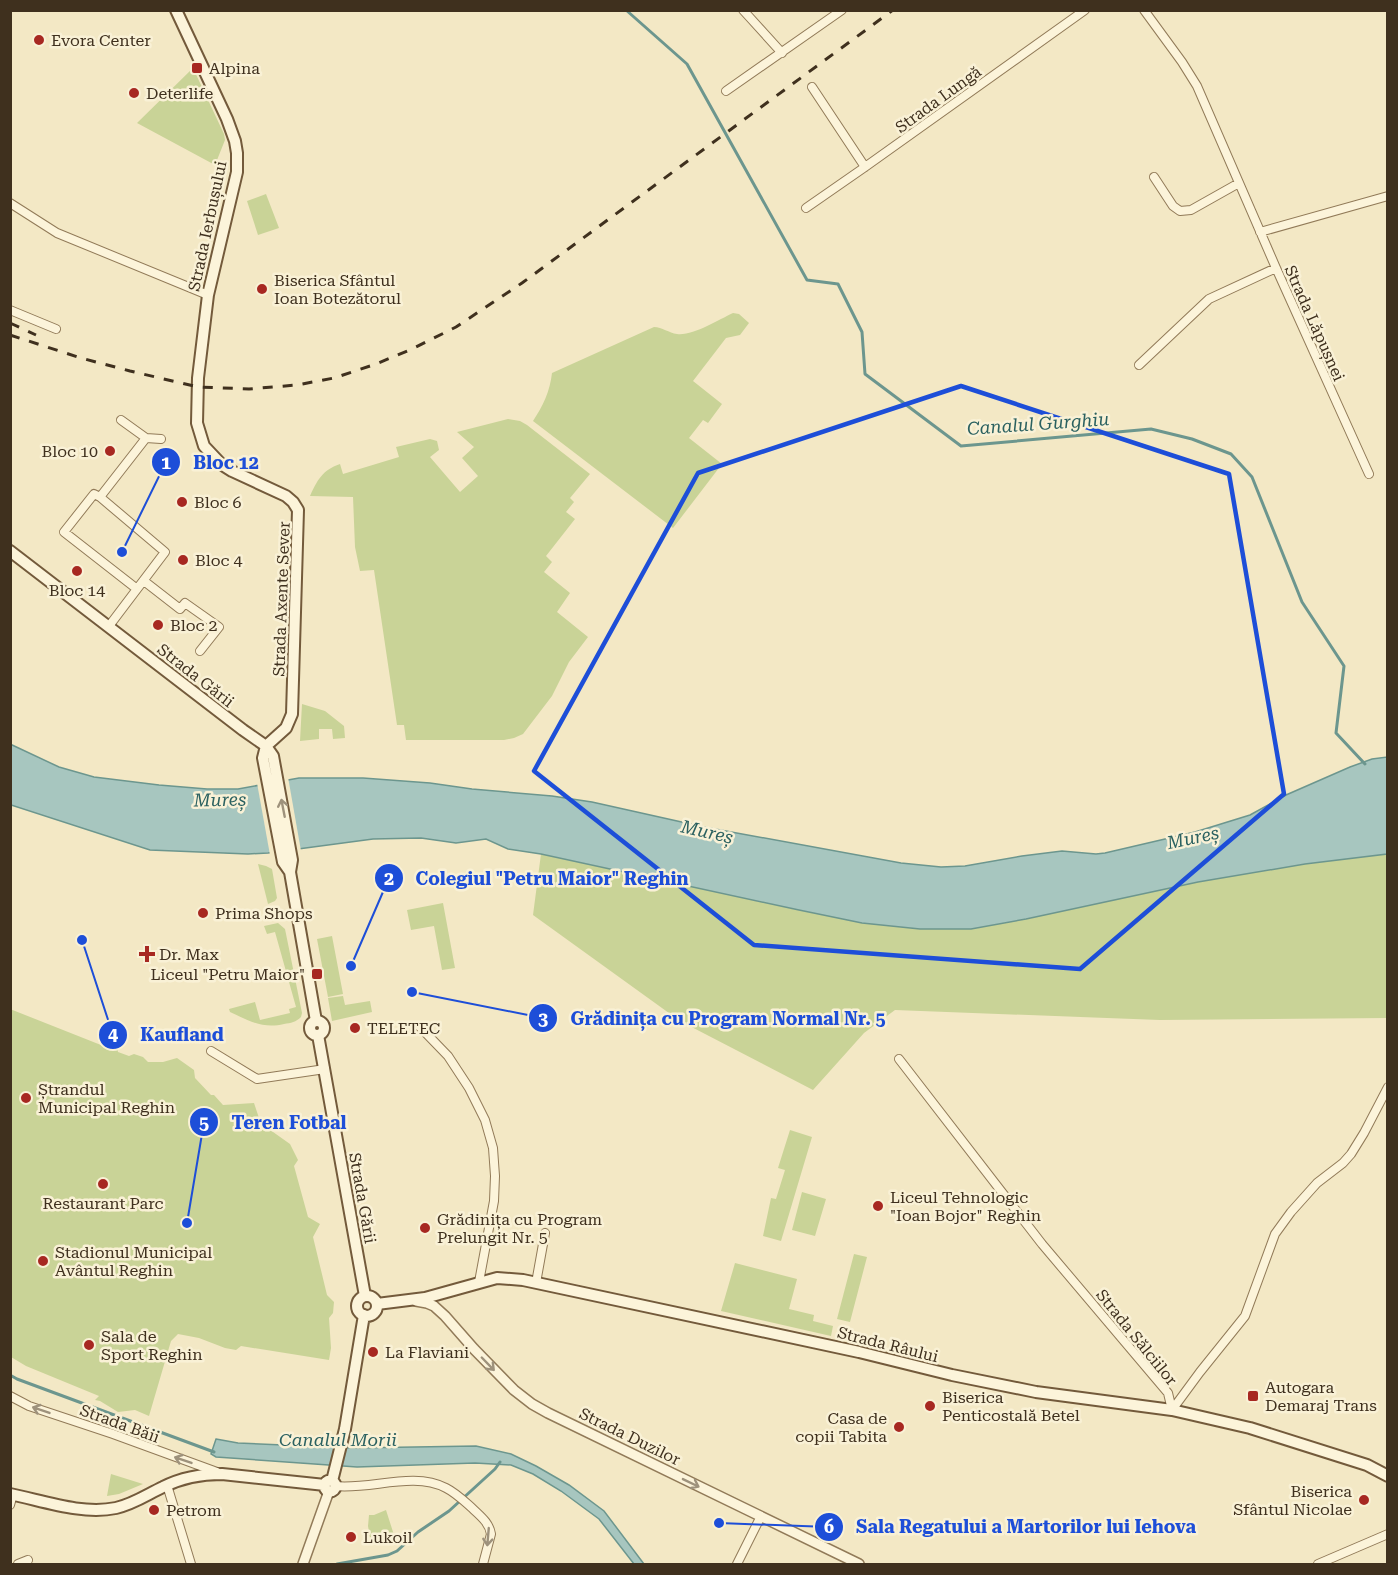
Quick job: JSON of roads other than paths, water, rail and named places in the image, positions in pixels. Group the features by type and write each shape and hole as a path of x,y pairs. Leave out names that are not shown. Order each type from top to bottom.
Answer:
{"main road":[{"name":"Strada Ierbușului","path":"176,10 227,118 237,153 237,172 208,295 198,387"},
{"name":"Strada Axente Sever","path":"198,387 197,423 204,446 212,456 232,471 286,496 298,510 292,714 286,728 267,753"},
{"name":"Strada Gării","path":"10,551 243,730 267,753 316,1021 311,1023 310,1029 313,1035 318,1035 365,1296"},
{"name":"Strada Râului","path":"377,1304 414,1300 479,1282 497,1278 512,1278 1036,1392 1172,1410 1250,1428 1367,1465 1388,1476"},
{"path":"365,1296 373,1297 377,1304 376,1311 371,1316 359,1312 357,1306 359,1299 365,1296"},
{"path":"11,1498 79,1509 101,1510 132,1503 167,1485 192,1477 222,1474 331,1483 343,1437 364,1315"}],"street":[{"path":"743,10 782,53"},
{"path":"726,91 842,10"},
{"name":"Strada Lungă","path":"806,208 1085,10"},
{"name":"Strada Lăpușnei","path":"1144,10 1197,86 1369,474"},
{"path":"812,87 865,167"},
{"path":"1154,177 1173,206 1184,211 1191,210 1239,183"},
{"path":"1260,232 1388,196"},
{"path":"10,203 57,233 208,295"},
{"path":"1139,364 1209,299 1276,268"},
{"path":"10,310 56,329"},
{"path":"121,420 146,438 161,440"},
{"path":"99,497 146,438"},
{"path":"109,626 137,590 144,581 165,552 94,494 64,532 137,590"},
{"name":"Strada Gării","path":"144,581 180,609 185,603 219,627 200,651"},
{"path":"419,1026 448,1056 469,1088 485,1120 493,1148 494,1202 479,1282"},
{"path":"211,1051 257,1079 325,1069"},
{"name":"Strada Sălciilor","path":"899,1059 1042,1244 1168,1393 1172,1410"},
{"name":"Strada Sălciilor","path":"1172,1410 1245,1316 1275,1234 1290,1212 1317,1183 1351,1154 1388,1087"},
{"path":"536,1283 545,1233"},
{"name":"Strada Duzilor","path":"414,1300 427,1303 445,1316 514,1390 532,1404 859,1564"},
{"name":"Strada Băii","path":"10,1396 29,1406 222,1474"},
{"path":"303,1564 331,1483 353,1488 407,1481 427,1482 444,1487 456,1494 488,1523 491,1534 483,1564"},
{"path":"167,1485 191,1564"},
{"path":"737,1564 760,1516"},
{"path":"1318,1564 1332,1562 1388,1534"},
{"path":"18,1564 28,1560"}],"water":[{"name":"Mureș","path":"10,744 59,767 94,777 207,789 238,789 299,778 363,778 430,783 592,802 704,827 901,863 941,867 965,866 1062,851 1105,853 1195,832 1250,815 1286,795 1350,767 1372,759 1387,757 1387,854 1305,864 1198,882 971,929 920,929 862,923 799,910 541,854 508,849 486,839 456,843 421,838 373,839 248,854 150,850 11,805"},
{"path":"216,1439 238,1443 353,1448 476,1446 511,1454 569,1485 604,1511 644,1564 634,1564 599,1519 561,1491 533,1474 511,1465 475,1463 357,1467 216,1457 211,1454"}],"waterway":[{"name":"Canalul Gurghiu","path":"626,10 687,64 807,280 838,284 862,332 865,374 961,446 1151,429 1192,439 1231,454 1252,477 1302,602 1344,666 1336,733 1365,764"},
{"name":"Canalul Morii","path":"10,1375 214,1452"},
{"path":"337,1564 388,1555 397,1551 418,1532 449,1511 500,1462"}],"railway":[{"path":"10,335 81,358 198,387 249,389 297,385 334,378 376,364 456,327 522,283 893,10"},
{"path":"10,323 36,335"}],"place":[{"name":"Evora Center","path":"39,40"},
{"name":"Alpina","path":"197,68"},
{"name":"Deterlife","path":"134,93"},
{"name":"Biserica Sfântul Ioan Botezătorul","path":"262,289"},
{"name":"Bloc 10","path":"110,451"},
{"name":"Bloc 6","path":"182,502"},
{"name":"Bloc 12","path":"122,552"},
{"name":"Bloc 4","path":"183,560"},
{"name":"Bloc 14","path":"77,571"},
{"name":"Bloc 2","path":"158,625"},
{"name":"Prima Shops","path":"203,913"},
{"name":"Kaufland","path":"82,940"},
{"name":"Dr. Max","path":"147,954"},
{"name":"Colegiul \"Petru Maior\" Reghin","path":"351,966"},
{"name":"Liceul \"Petru Maior\"","path":"317,974"},
{"name":"Grădinița cu Program Normal Nr. 5","path":"412,992"},
{"name":"TELETEC","path":"355,1028"},
{"name":"Ștrandul Municipal Reghin","path":"26,1098"},
{"name":"Restaurant Parc","path":"103,1184"},
{"name":"Liceul Tehnologic \"Ioan Bojor\" Reghin","path":"878,1206"},
{"name":"Teren Fotbal","path":"187,1223"},
{"name":"Grădinița cu Program Prelungit Nr. 5","path":"425,1228"},
{"name":"Stadionul Municipal Avântul Reghin","path":"43,1261"},
{"name":"Sala de Sport Reghin","path":"89,1345"},
{"name":"La Flaviani","path":"373,1352"},
{"name":"Autogara Demaraj Trans","path":"1253,1396"},
{"name":"Biserica Penticostală Betel","path":"930,1406"},
{"name":"Casa de copii Tabita","path":"899,1427"},
{"name":"Biserica Sfântul Nicolae","path":"1364,1500"},
{"name":"Petrom","path":"154,1510"},
{"name":"Sala Regatului a Martorilor lui Iehova","path":"719,1523"},
{"name":"Lukoil","path":"351,1537"}]}
